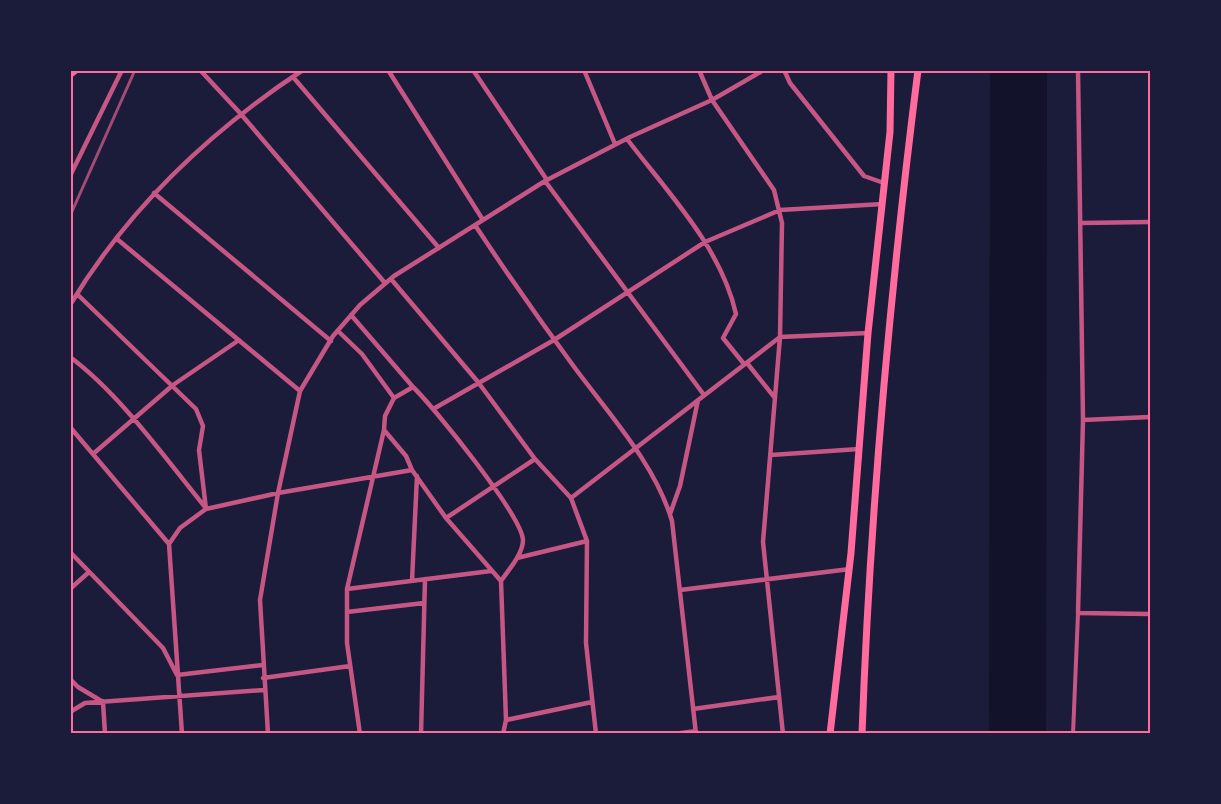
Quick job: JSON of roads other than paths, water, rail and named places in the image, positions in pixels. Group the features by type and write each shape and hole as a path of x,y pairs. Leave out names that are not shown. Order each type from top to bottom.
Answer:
{"main road":[{"path":"70,74 75,70"},
{"path":"830,734 850,569 868,333 890,132 891,70"},
{"path":"862,734 866,621 880,413 918,70"}],"street":[{"path":"70,176 122,70"},
{"path":"200,70 240,113 386,284"},
{"path":"70,305 117,239 154,193 240,113 303,70"},
{"path":"388,70 483,220"},
{"path":"472,70 546,181 704,395"},
{"path":"584,70 615,144"},
{"path":"699,70 712,100 774,190 782,223 780,337 763,542 783,734"},
{"path":"268,734 260,600 278,493 300,391 338,331 351,315 391,279 546,181 615,144 712,100 764,70"},
{"path":"784,70 790,83 864,176 884,183"},
{"path":"1073,734 1083,420 1078,70"},
{"path":"293,77 439,248"},
{"path":"627,139 705,242 730,285 736,314 723,338 775,398"},
{"path":"154,193 331,341"},
{"path":"435,408 554,340 705,242 780,210 883,204"},
{"path":"1080,223 1150,222"},
{"path":"475,225 554,340 634,448 667,501 680,590 696,732 674,734"},
{"path":"117,239 300,391"},
{"path":"391,279 478,382 535,459 571,498 587,541 586,643 596,734"},
{"path":"77,294 196,409 203,426 199,450 206,509"},
{"path":"351,315 413,387 435,408 491,486 507,504 521,528 523,543 517,558 501,580 506,720 503,734"},
{"path":"338,331 362,354 394,398"},
{"path":"571,498 780,337 868,333"},
{"path":"93,454 173,385 239,340"},
{"path":"70,357 85,368 132,418 206,509"},
{"path":"360,734 350,666 346,589 384,430 385,416 394,398 413,387"},
{"path":"670,514 680,486 698,399"},
{"path":"1083,420 1150,417"},
{"path":"70,428 169,544 182,734"},
{"path":"384,430 406,456 412,470 446,518 501,580"},
{"path":"771,455 859,449"},
{"path":"446,518 491,486 535,459"},
{"path":"169,544 180,528 206,509 278,493 412,470"},
{"path":"412,581 417,476"},
{"path":"517,558 587,541"},
{"path":"70,552 163,648 177,675"},
{"path":"680,590 766,577 850,569"},
{"path":"346,589 491,571"},
{"path":"70,589 89,572"},
{"path":"421,734 425,579"},
{"path":"347,612 424,603"},
{"path":"1078,613 1150,614"},
{"path":"177,675 263,665"},
{"path":"263,678 350,666"},
{"path":"70,679 78,687 103,702"},
{"path":"70,711 85,703 179,698 264,690"},
{"path":"693,709 779,697"},
{"path":"103,702 105,734"},
{"path":"506,720 592,702"}],"railway":[{"path":"70,216 135,70"}]}
